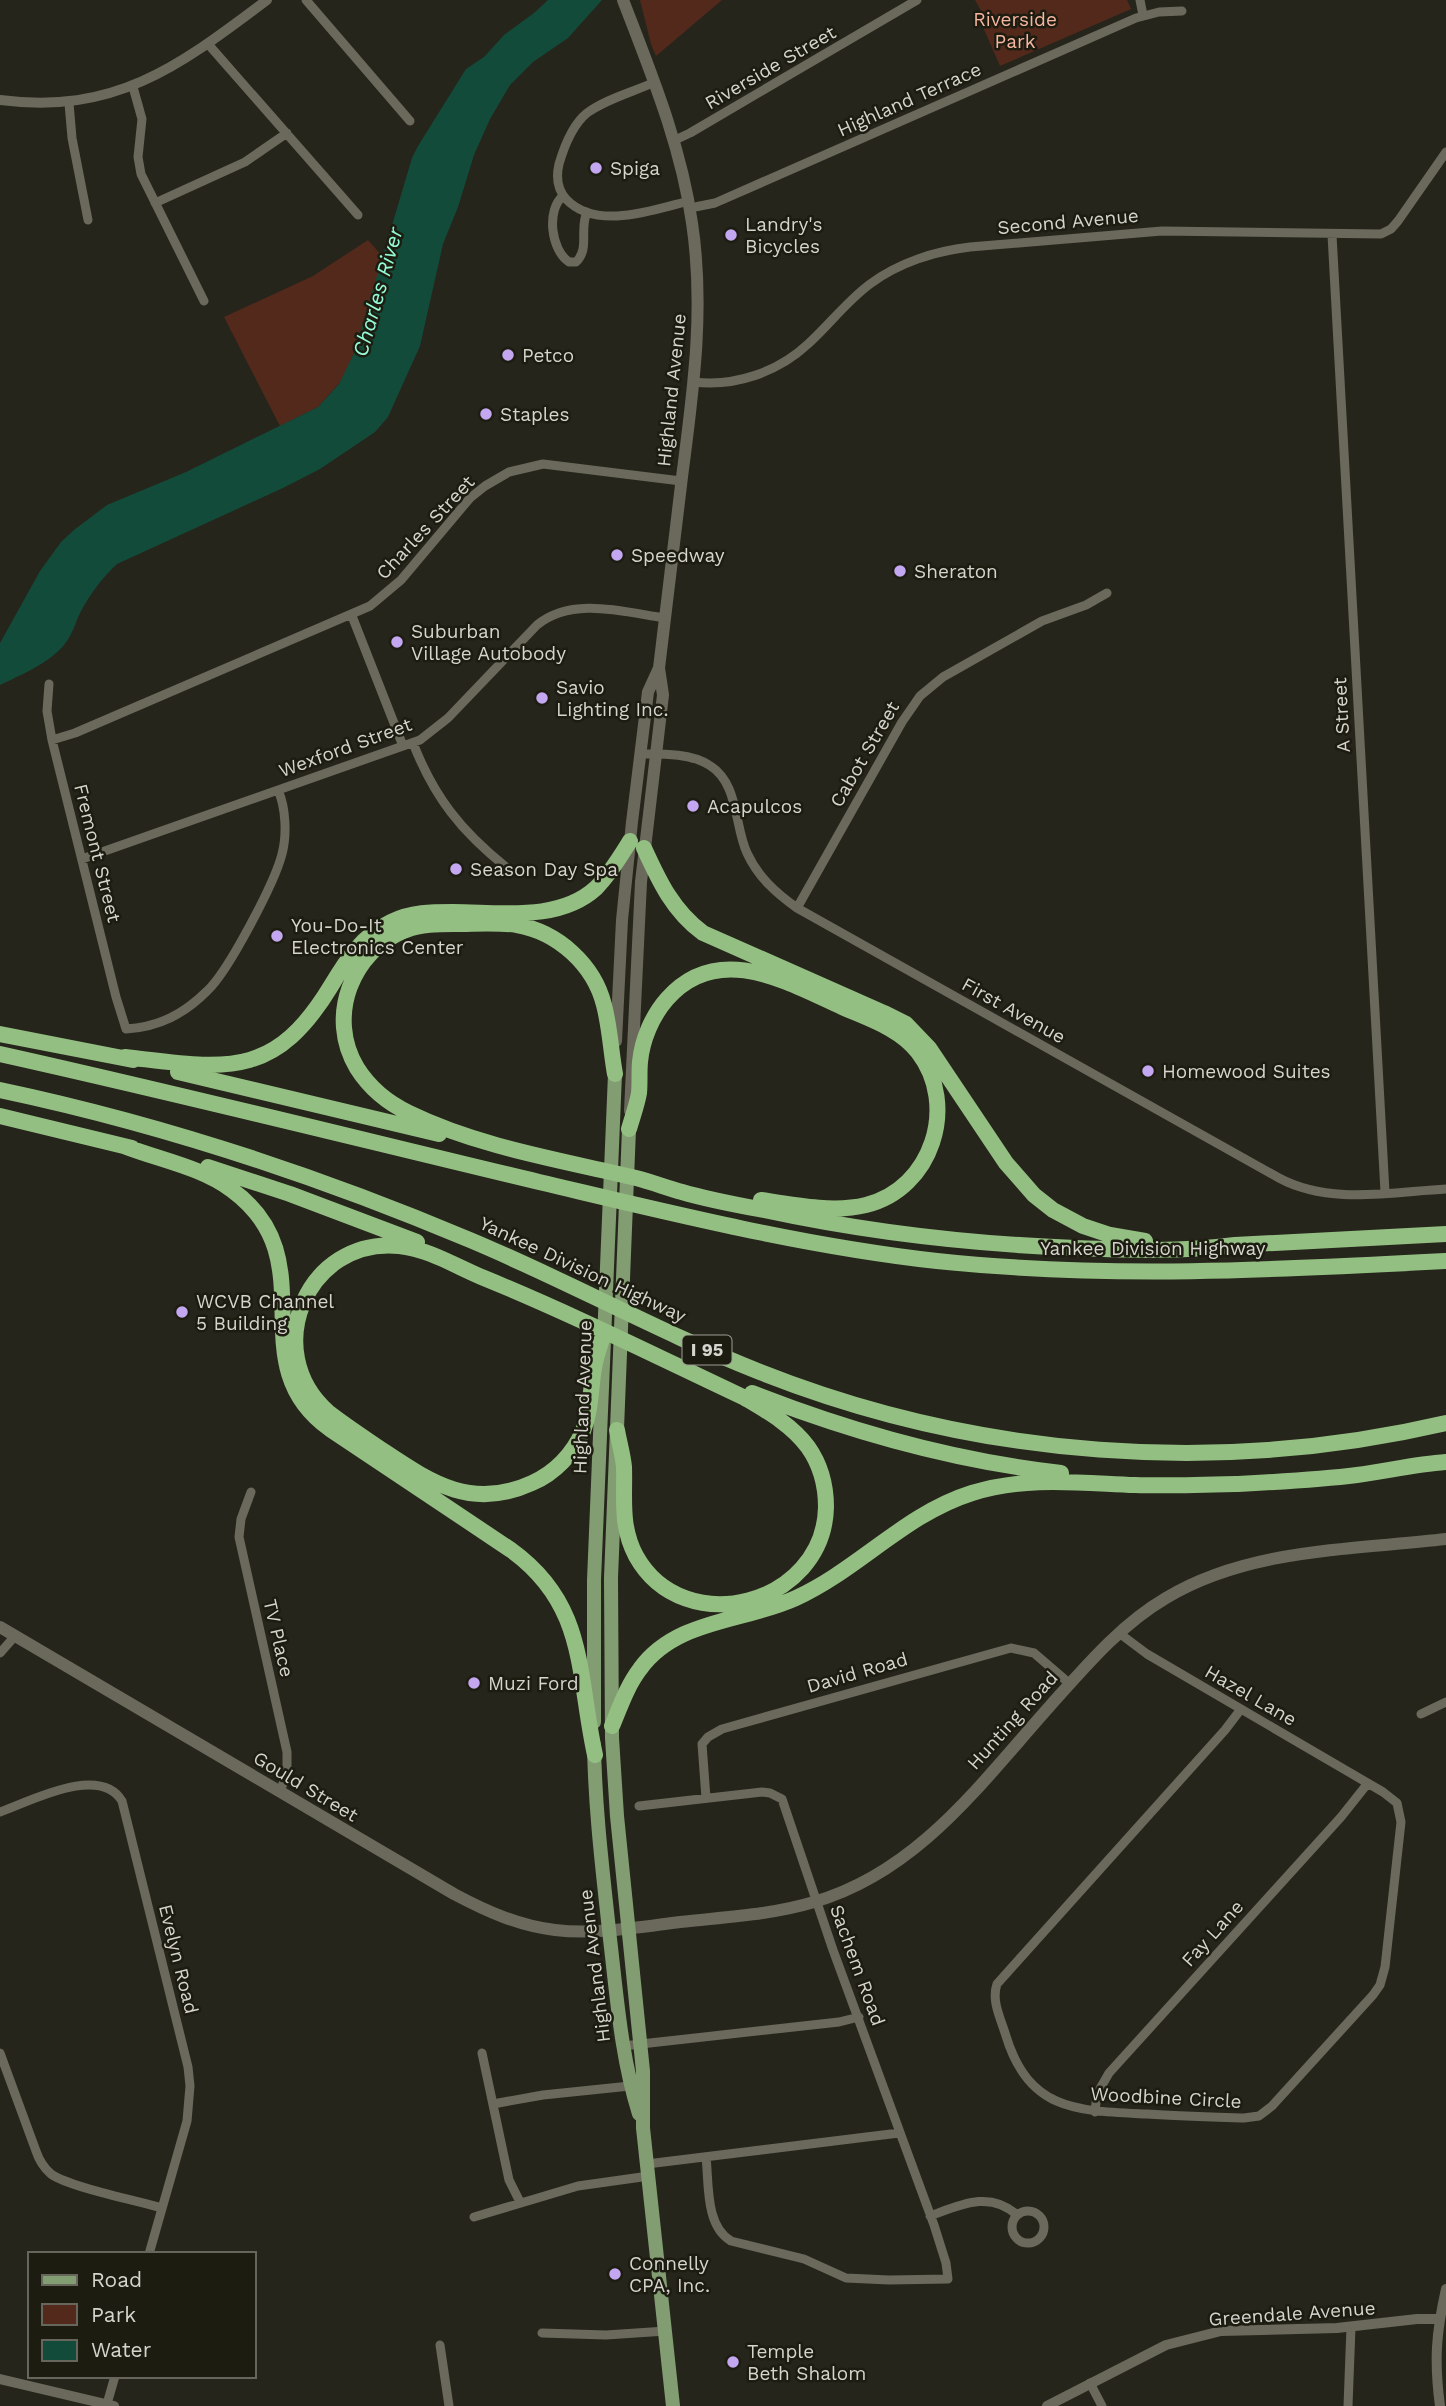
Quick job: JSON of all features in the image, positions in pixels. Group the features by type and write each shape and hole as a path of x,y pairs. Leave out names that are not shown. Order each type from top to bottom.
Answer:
{"highway":[{"path":"125,1058 212,1066 257,1058 282,1045 304,1026 350,954 380,928 419,913 531,912 565,906 586,896 597,887 637,844 670,900 683,916 703,933 884,1013 915,1032 935,1055 1012,1170 1034,1195 1053,1210 1083,1226 1123,1238 1160,1243 1234,1245 1446,1234"},
{"path":"496,1145 432,1123 399,1108 370,1085 352,1059 343,1023 347,993 364,960 389,938 414,927 441,924 516,925 550,937 574,955 598,987 606,1014 615,1074"},
{"path":"0,1034 125,1058 648,1181 795,1204 852,1208 873,1203 894,1193 923,1164 930,1150 938,1115 937,1098 931,1074 923,1060 910,1043 886,1027 769,975 746,970 724,970 684,984 657,1013 642,1049 639,1093 629,1129"},
{"name":"Yankee Division Highway","path":"0,1055 683,1216 858,1250 993,1266 1112,1272 1230,1272 1446,1261"},
{"name":"Yankee Division Highway","path":"0,1090 176,1134 325,1183 489,1248 757,1371 831,1398 927,1424 1063,1446 1182,1454 1262,1451 1321,1445 1381,1437 1446,1423"},
{"path":"0,1116 210,1167 311,1201 432,1249 488,1273 510,1287"},
{"path":"124,1146 212,1177 247,1202 264,1222 273,1238 281,1266 286,1365 297,1393 311,1413 330,1429 518,1555 545,1582 565,1613 576,1641 594,1755"},
{"path":"648,1181 684,1193 783,1214 925,1236 1012,1245 1097,1249 1205,1249 1234,1245"},
{"path":"604,1332 589,1414 568,1455 539,1480 513,1490 492,1494 457,1491 424,1478 328,1412 305,1382 299,1368 295,1345 301,1307 320,1276 331,1265 347,1256 376,1247 402,1247 426,1253 510,1287 653,1353 756,1405 791,1429 808,1447 823,1479 826,1504 822,1532 806,1563 777,1590 741,1602 701,1603 665,1588 641,1563 627,1536 623,1511 624,1465 617,1430"},
{"path":"653,1353 797,1410 864,1433 1025,1468 1175,1484"},
{"path":"612,1726 636,1674 645,1662 668,1642 696,1629 775,1606 807,1593 915,1519 944,1503 982,1490 1024,1482 1138,1485 1295,1481 1363,1474 1441,1461"}],"main road":[{"name":"Highland Avenue","path":"604,1332 619,961 663,695 659,668 698,351 698,291 689,204 674,140 624,2"},
{"name":"Highland Avenue","path":"659,668 648,692 640,754 637,947 611,1598 612,1726 617,1816 643,2071 643,2128 673,2406"},
{"name":"Highland Avenue","path":"601,1354 594,1580 594,1755 598,1824 623,2046 630,2086 643,2128"},
{"name":"Hunting Road","path":"609,1929 767,1912 817,1901 879,1874 917,1848 952,1815 1119,1633 1173,1593 1202,1579 1232,1568 1297,1555 1446,1539"},
{"name":"Gould Street","path":"0,1627 444,1888 492,1913 553,1930 609,1929"}],"street":[{"path":"0,100 69,103 132,87 176,65 267,0"},
{"path":"306,0 410,121"},
{"name":"Riverside Street","path":"674,140 695,131 917,0"},
{"path":"1140,0 1143,15"},
{"name":"Highland Terrace","path":"587,212 616,216 689,204 715,203 1143,15 1182,11"},
{"path":"208,44 358,215"},
{"path":"563,196 554,209 553,222 559,252 569,262 576,262 583,253 582,228 587,212 563,196 558,184 558,171 568,141 581,120 596,108 655,82"},
{"path":"132,87 142,118 138,165 204,301"},
{"path":"69,103 72,138 88,220"},
{"path":"155,204 246,163 287,134"},
{"name":"Second Avenue","path":"694,382 734,382 780,364 801,350 871,284 900,267 947,250 1162,231 1376,236 1391,229 1446,152"},
{"name":"A Street","path":"1332,235 1385,1192"},
{"name":"Charles Street","path":"52,740 352,616 387,593 407,573 470,498 509,472 543,464 681,481"},
{"name":"Cabot Street","path":"797,908 902,722 920,696 943,677 1042,621 1086,605 1107,593"},
{"name":"Wexford Street","path":"82,859 408,745 441,725 537,625 555,614 582,608 665,618"},
{"path":"352,616 408,745 427,778 450,813 506,867"},
{"name":"Fremont Street","path":"49,684 47,711 52,740 126,1029 155,1025 175,1016 208,991 223,972 269,885 282,854 284,813 278,790"},
{"name":"First Avenue","path":"640,754 694,759 716,770 731,795 743,842 754,867 770,887 797,908 1287,1183 1326,1194 1446,1189"},
{"name":"TV Place","path":"251,1492 241,1519 239,1537 287,1752 287,1772 280,1792"},
{"name":"Hazel Lane","path":"1119,1633 1140,1650 1368,1783"},
{"path":"0,1653 15,1636"},
{"name":"David Road","path":"706,1798 702,1744 722,1729 1011,1648 1034,1653 1070,1684"},
{"path":"1421,1714 1446,1702"},
{"name":"Woodbine Circle","path":"1241,1709 997,1984 995,2002 1010,2048 1021,2070 1033,2084 1052,2098 1072,2108 1094,2112 1244,2118 1259,2116 1272,2105 1380,1985 1385,1967 1401,1822 1397,1803 1368,1783"},
{"name":"Evelyn Road","path":"0,1810 87,1783 108,1788 117,1793 122,1801 189,2077 187,2121 150,2252"},
{"name":"Fay Lane","path":"1094,2112 1097,2094 1109,2073 1341,1817 1368,1783"},
{"name":"Sachem Road","path":"639,1806 762,1792 782,1799 930,2216 946,2263 948,2279 846,2278 804,2259 731,2241 721,2234 715,2224 706,2157"},
{"path":"623,2046 839,2022 859,2017"},
{"path":"0,2053 36,2151 50,2173 66,2181 162,2207"},
{"path":"482,2053 509,2180 520,2202"},
{"path":"493,2104 543,2095 630,2086"},
{"path":"474,2217 578,2186 706,2157 899,2133"},
{"path":"930,2216 980,2200 1004,2205 1017,2215"},
{"path":"1440,2406 1442,2384 1435,2350 1446,2289"},
{"name":"Greendale Avenue","path":"1047,2406 1166,2345 1221,2331 1351,2327 1439,2319"},
{"path":"1348,2406 1351,2327"},
{"path":"542,2333 606,2335 666,2331"},
{"path":"440,2345 449,2406"},
{"path":"0,2379 111,2405 115,2378"},
{"path":"1090,2383 1101,2406"}],"green space":[{"path":"640,0 722,0 656,56"},
{"name":"Riverside Park","path":"975,0 1127,0 1131,9 1000,66 983,27 988,23"},
{"path":"368,240 383,257 354,353 343,379 318,407 280,426 224,317 313,276"}],"water":[{"name":"Charles River","path":"548,0 602,0 568,38 533,62 510,85 490,119 474,155 443,244 420,346 388,417 375,432 320,469 117,564 93,592 64,645 34,668 0,685 0,643 40,571 61,542 74,530 107,505 186,472 318,407 339,384 354,353 412,158 418,146 466,69 484,57 504,35"}],"place":[{"name":"Spiga","path":"596,168"},
{"name":"Landry's Bicycles","path":"731,235"},
{"name":"Petco","path":"508,355"},
{"name":"Staples","path":"486,414"},
{"name":"Speedway","path":"617,555"},
{"name":"Sheraton","path":"900,571"},
{"name":"Suburban Village Autobody","path":"397,642"},
{"name":"Savio Lighting Inc.","path":"542,698"},
{"name":"Acapulcos","path":"693,806"},
{"name":"Season Day Spa","path":"456,869"},
{"name":"You-Do-It Electronics Center","path":"277,936"},
{"name":"Homewood Suites","path":"1148,1071"},
{"name":"WCVB Channel 5 Building","path":"182,1312"},
{"name":"Muzi Ford","path":"474,1683"},
{"name":"Connelly CPA, Inc.","path":"615,2274"},
{"name":"Temple Beth Shalom","path":"733,2362"}]}
